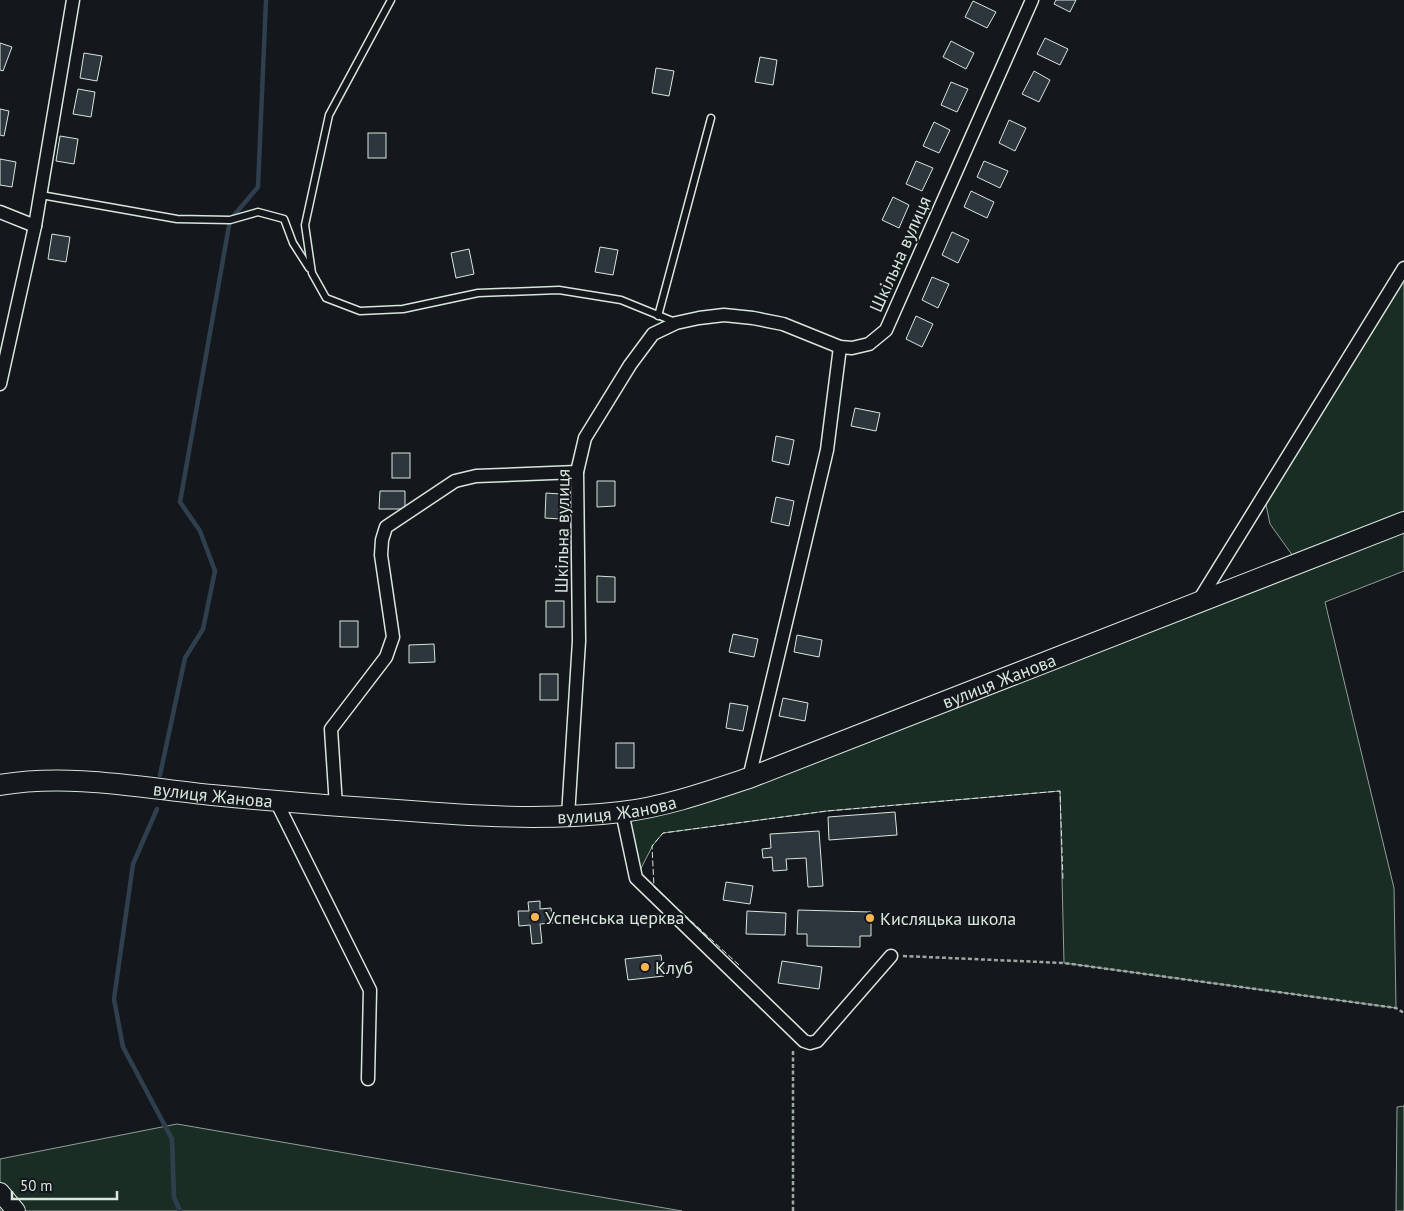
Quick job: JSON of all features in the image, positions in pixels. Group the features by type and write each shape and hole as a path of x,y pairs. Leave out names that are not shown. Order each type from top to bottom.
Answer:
{"main road":[{"name":"вулиця Жанова","path":"0,785 20,781 71,781 276,802 481,816 568,816 622,812 690,797 749,778 1404,522"}],"street":[{"path":"0,384 41,195 73,0"},
{"name":"Шкільна вулиця","path":"568,816 579,641 577,472 586,438 630,365 653,334 676,323 724,315 753,318 783,324 840,347 852,348 869,344 886,330 1032,0"},
{"path":"0,212 35,226"},
{"path":"1198,603 1404,268"},
{"path":"749,778 827,450 840,347"},
{"path":"336,806 330,730 386,657 393,637 381,555 382,540 386,527 455,482 476,476 577,472"},
{"path":"276,802 370,990 368,1079"},
{"path":"622,812 636,878 807,1043 817,1041 891,956"},
{"path":"0,1192 16,1211"}],"lane":[{"path":"311,272 305,225 329,115 391,0"},
{"path":"658,316 711,118"},
{"path":"41,195 177,219 230,220 258,212 284,219 293,242 326,298 360,311 403,309 478,293 559,290 621,300 676,323"}],"path":[{"path":"891,956 1064,963 1396,1008 1404,1013"},
{"path":"793,1211 794,1031"}],"green space":[{"path":"1404,268 1404,571 1325,602 1394,888 1396,1008 1064,963 1060,791 827,811 663,833 653,845 636,878 622,812 690,797 1298,563 1270,524 1264,495"},
{"path":"1404,1106 1404,1211 1396,1211 1397,1107"},
{"path":"177,1124 682,1211 0,1211 0,1159"}],"building":[{"path":"1056,0 1076,0 1070,12 1054,4"},
{"path":"973,1 996,12 987,28 965,17"},
{"path":"1045,38 1068,49 1060,65 1037,54"},
{"path":"951,41 974,53 966,69 943,57"},
{"path":"0,43 12,47 3,71 0,70"},
{"path":"84,53 102,56 97,81 80,78"},
{"path":"760,57 777,60 773,85 755,82"},
{"path":"656,68 674,71 669,96 652,93"},
{"path":"1034,71 1050,80 1039,102 1022,94"},
{"path":"951,82 968,89 957,112 941,105"},
{"path":"78,89 95,92 91,117 73,114"},
{"path":"0,109 9,111 4,136 0,135"},
{"path":"1009,120 1026,128 1015,151 999,143"},
{"path":"934,122 950,130 939,153 923,146"},
{"path":"368,133 386,133 386,158 368,158"},
{"path":"60,136 78,139 74,164 56,161"},
{"path":"0,159 16,162 12,187 0,185"},
{"path":"916,161 933,168 922,191 906,184"},
{"path":"984,161 1008,171 1000,188 977,177"},
{"path":"971,191 994,202 987,218 964,207"},
{"path":"893,197 909,205 899,228 882,220"},
{"path":"952,232 969,240 958,263 942,255"},
{"path":"52,234 70,237 66,262 48,259"},
{"path":"600,247 618,250 613,275 595,272"},
{"path":"469,249 474,274 456,278 451,253"},
{"path":"932,277 949,284 938,308 922,300"},
{"path":"916,316 933,324 922,347 906,339"},
{"path":"855,408 880,413 876,431 851,426"},
{"path":"776,436 794,440 789,465 772,461"},
{"path":"392,453 410,453 410,478 392,478"},
{"path":"597,481 615,481 615,506 597,507"},
{"path":"380,491 405,491 405,509 379,509"},
{"path":"546,493 561,494 561,519 545,518"},
{"path":"776,497 794,501 789,526 771,522"},
{"path":"597,576 615,577 615,602 597,602"},
{"path":"546,601 564,601 564,627 546,627"},
{"path":"340,621 358,621 358,647 340,647"},
{"path":"733,634 758,639 754,657 729,652"},
{"path":"797,635 822,640 819,657 794,652"},
{"path":"434,644 435,662 409,663 409,645"},
{"path":"540,674 558,674 558,700 540,700"},
{"path":"783,698 808,703 805,721 779,716"},
{"path":"730,703 748,706 743,731 726,728"},
{"path":"616,743 634,743 634,768 616,768"},
{"path":"895,812 897,835 829,840 828,817"},
{"path":"819,831 823,886 808,887 806,858 786,859 787,870 773,871 772,857 763,858 762,849 771,848 770,834"},
{"path":"726,882 753,886 750,904 723,900"},
{"name":"Успенська церква","path":"540,901 540,909 551,908 553,923 540,924 542,943 532,944 530,925 519,926 518,911 529,911 528,902"},
{"path":"798,910 871,912 871,936 860,936 860,947 807,946 807,934 797,934"},
{"path":"747,911 786,913 785,935 746,934"},
{"name":"Клуб","path":"661,955 664,976 628,980 625,959"},
{"path":"782,961 822,967 819,989 778,983"}],"waterway":[{"path":"160,775 185,658 203,629 215,571 200,531 180,502 230,220 258,187 266,0"},
{"path":"157,809 133,864 114,999 123,1047 172,1139 174,1197 180,1211"}],"fence":[{"path":"739,965 654,887 652,846 663,833 827,811 1060,791 1063,881"}],"place":[{"name":"Успенська церква","path":"535,917"},
{"name":"Кисляцька школа","path":"870,918"},
{"name":"Клуб","path":"645,967"}]}
